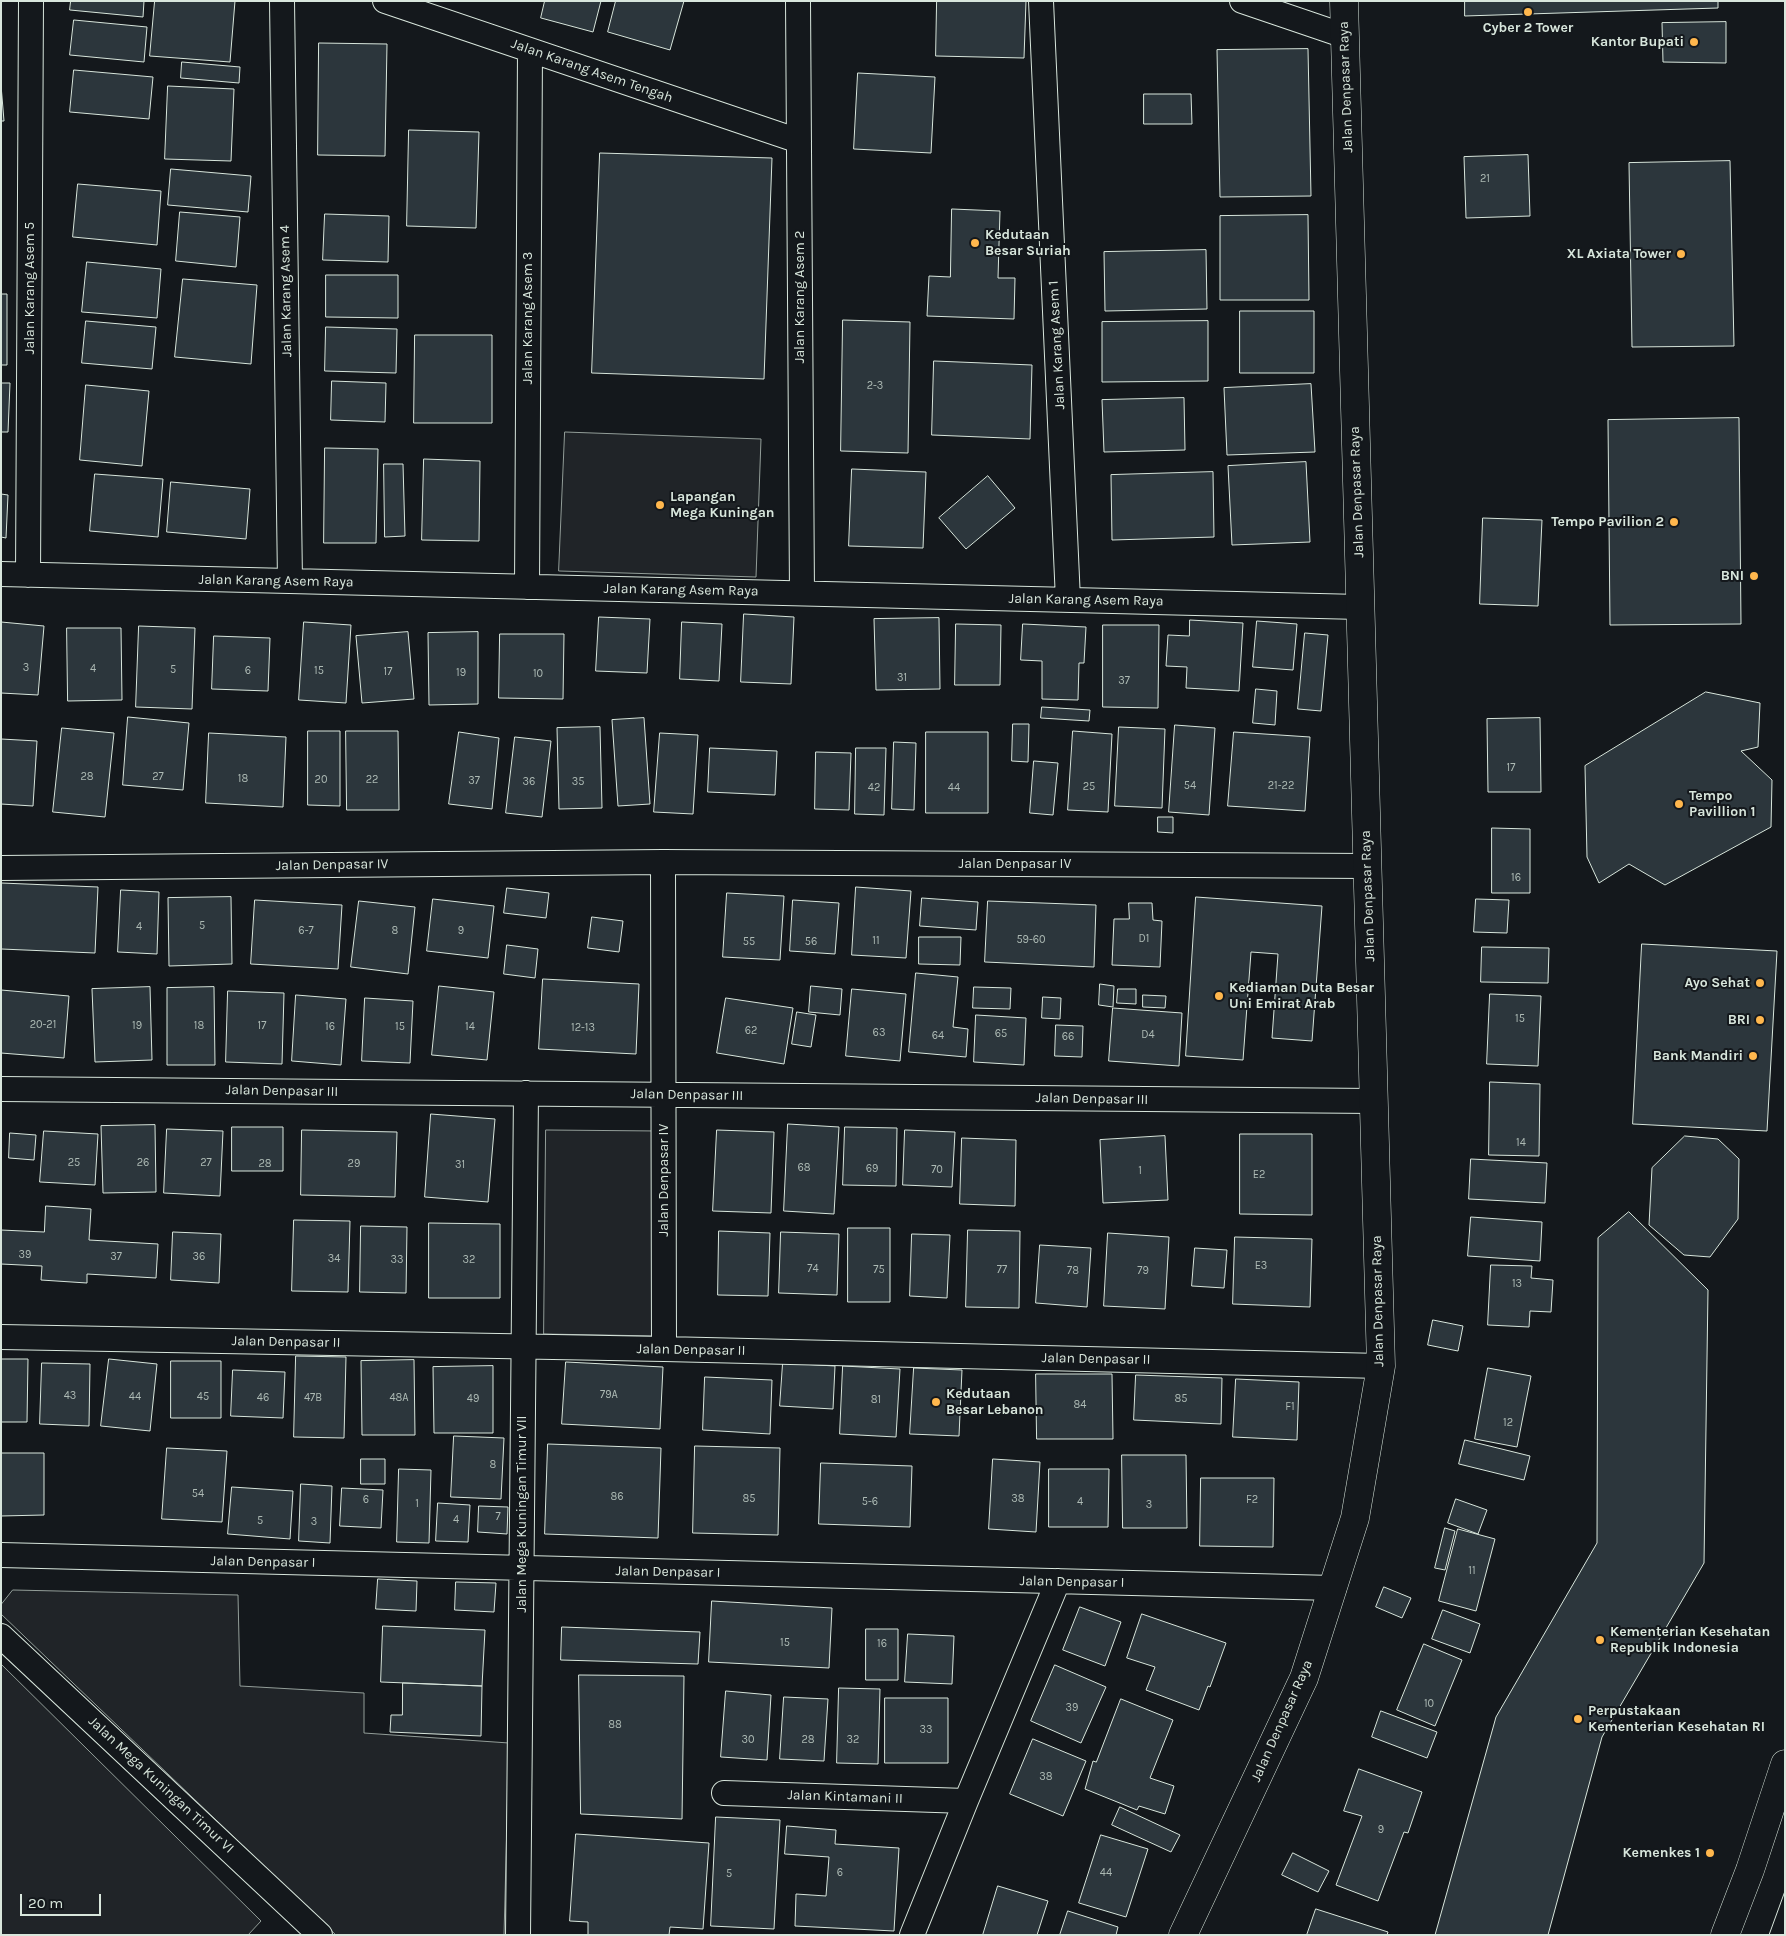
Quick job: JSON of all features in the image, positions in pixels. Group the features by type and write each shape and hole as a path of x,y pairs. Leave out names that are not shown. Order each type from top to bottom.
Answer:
{"street":[{"name":"Jalan Karang Asem 5","path":"28,575 31,1"},
{"name":"Jalan Karang Asem 4","path":"282,1 290,581"},
{"name":"Jalan Karang Asem Tengah","path":"385,1 799,142"},
{"name":"Jalan Karang Asem 2","path":"798,1 802,593"},
{"name":"Jalan Karang Asem 1","path":"1041,1 1068,600"},
{"path":"1242,1 1345,36"},
{"name":"Jalan Denpasar Raya","path":"1183,1935 1304,1678 1355,1518 1381,1366 1344,1"},
{"name":"Jalan Karang Asem 3","path":"527,587 530,50"},
{"name":"Jalan Karang Asem Raya","path":"1,574 1360,607"},
{"name":"Jalan Denpasar IV","path":"663,862 664,1349"},
{"name":"Jalan Denpasar IV","path":"1,868 663,862 1367,866"},
{"name":"Jalan Denpasar III","path":"1,1089 1374,1101"},
{"name":"Jalan Mega Kuningan Timur VII","path":"518,1935 526,1093"},
{"name":"Jalan Denpasar II","path":"1,1337 524,1346 1381,1366"},
{"name":"Jalan Denpasar I","path":"1,1555 1334,1588"},
{"path":"912,1935 1058,1581"},
{"name":"Jalan Mega Kuningan Timur VI","path":"1,1636 320,1935"},
{"path":"1725,1935 1750,1870 1785,1764"},
{"name":"Jalan Kintamani II","path":"724,1793 966,1802"}],"shaded area":[{"name":"Lapangan Mega Kuningan","path":"565,432 761,439 756,577 559,571"},
{"path":"546,1130 659,1131 657,1336 544,1334"},
{"path":"13,1590 238,1595 240,1686 364,1693 364,1733 509,1743 504,1935 336,1935 1,1614 1,1605"},
{"path":"1,1664 261,1921 248,1935 1,1935"}],"building":[{"path":"71,1 144,1 143,17 70,10"},
{"path":"155,1 235,1 230,62 150,56"},
{"path":"545,1 601,1 593,32 541,18"},
{"path":"616,1 684,1 670,50 608,32"},
{"path":"937,1 1026,1 1024,58 936,56"},
{"name":"Cyber 2 Tower","path":"1465,1 1718,1 1718,8 1465,16"},
{"path":"74,20 147,27 144,62 70,55"},
{"name":"Kantor Bupati","path":"1726,22 1726,63 1663,62 1662,23"},
{"path":"319,43 387,44 385,156 318,155"},
{"path":"1308,49 1311,196 1220,197 1217,50"},
{"path":"182,62 240,67 239,83 181,78"},
{"path":"74,70 153,77 149,119 70,112"},
{"path":"858,73 935,77 931,153 854,149"},
{"path":"1,85 4,121 1,121"},
{"path":"168,86 234,89 231,161 165,159"},
{"path":"1144,94 1191,94 1192,124 1144,124"},
{"path":"409,130 479,132 476,228 407,226"},
{"path":"600,153 772,158 764,379 592,373"},
{"path":"1528,155 1530,216 1466,218 1464,157"},
{"name":"XL Axiata Tower","path":"1730,161 1734,346 1632,347 1629,163"},
{"path":"171,169 251,176 248,212 168,205"},
{"path":"78,184 161,191 157,245 73,237"},
{"name":"Kedutaan Besar Suriah","path":"952,209 1000,211 998,278 1015,278 1014,319 927,316 929,276 950,277"},
{"path":"180,212 240,217 236,267 176,261"},
{"path":"325,214 389,216 388,262 323,260"},
{"path":"1308,215 1309,300 1220,300 1220,216"},
{"path":"1206,250 1207,309 1105,311 1104,252"},
{"path":"87,262 161,269 157,318 82,312"},
{"path":"326,275 398,275 398,318 326,317"},
{"path":"183,279 257,285 251,364 175,357"},
{"path":"1,294 7,294 7,365 1,365"},
{"path":"1240,311 1314,311 1314,373 1240,373"},
{"path":"843,320 910,322 908,453 841,451"},
{"path":"86,321 156,327 152,369 82,363"},
{"path":"1208,321 1208,381 1102,382 1102,322"},
{"path":"326,327 397,329 396,373 325,371"},
{"path":"415,335 492,335 492,423 414,423"},
{"path":"934,361 1032,365 1030,439 932,435"},
{"path":"332,381 386,383 385,422 331,420"},
{"path":"1,383 10,383 8,432 1,432"},
{"path":"1311,384 1315,452 1227,455 1224,388"},
{"path":"86,385 149,391 142,466 80,460"},
{"path":"1184,398 1185,450 1104,452 1102,400"},
{"name":"Tempo Pavilion 2","path":"1739,418 1741,624 1610,625 1608,420"},
{"path":"325,448 378,449 376,543 324,543"},
{"path":"424,459 480,461 479,541 422,540"},
{"path":"1306,462 1310,542 1232,545 1228,466"},
{"path":"384,464 403,464 405,536 385,537"},
{"path":"852,469 926,472 923,548 849,546"},
{"path":"1213,472 1214,537 1112,540 1111,475"},
{"path":"95,474 163,479 158,537 90,531"},
{"path":"988,476 1015,508 966,549 939,518"},
{"path":"171,482 250,489 246,539 167,532"},
{"path":"1,494 8,495 6,538 1,537"},
{"path":"1483,518 1542,520 1538,606 1480,604"},
{"path":"744,614 794,617 791,684 741,682"},
{"path":"599,617 650,619 647,673 596,671"},
{"path":"939,618 940,689 876,690 874,619"},
{"path":"1190,620 1243,623 1239,691 1186,688 1187,667 1166,666 1168,635 1189,636"},
{"path":"1257,621 1297,624 1293,670 1253,667"},
{"path":"1,622 44,626 38,695 1,693"},
{"path":"304,622 351,625 346,703 299,700"},
{"path":"682,622 722,624 719,681 680,679"},
{"path":"956,624 1001,625 1000,685 955,685"},
{"path":"1023,624 1086,627 1084,663 1079,663 1078,700 1042,699 1042,661 1021,660"},
{"path":"1103,625 1159,625 1158,708 1103,707"},
{"path":"139,626 195,628 192,709 136,707"},
{"path":"67,628 121,628 122,700 68,701"},
{"path":"408,632 414,699 362,703 356,636"},
{"path":"478,632 478,704 429,705 428,633"},
{"path":"1305,633 1328,635 1321,711 1298,709"},
{"path":"500,634 564,634 563,699 499,698"},
{"path":"214,636 270,638 268,691 212,689"},
{"path":"1256,689 1277,691 1275,725 1253,723"},
{"name":"Tempo Pavillion 1","path":"1706,692 1760,703 1758,747 1741,751 1772,780 1771,827 1665,885 1629,864 1599,883 1587,857 1585,766"},
{"path":"1042,707 1090,710 1089,721 1041,718"},
{"path":"128,717 189,723 183,790 123,785"},
{"path":"644,718 650,804 618,806 612,720"},
{"path":"1540,718 1541,792 1488,792 1487,719"},
{"path":"1013,724 1029,724 1028,762 1012,761"},
{"path":"1175,725 1215,728 1209,815 1169,812"},
{"path":"600,727 602,808 559,809 557,728"},
{"path":"1119,727 1165,729 1162,808 1115,806"},
{"path":"62,728 114,733 105,817 53,812"},
{"path":"308,731 340,731 340,806 308,805"},
{"path":"346,731 398,731 399,810 347,810"},
{"path":"1073,731 1112,734 1108,812 1068,810"},
{"path":"459,732 499,738 492,809 449,804"},
{"path":"926,732 988,732 988,813 926,813"},
{"path":"1234,732 1310,737 1305,811 1228,806"},
{"path":"209,733 286,737 283,807 206,803"},
{"path":"660,733 698,735 693,814 654,812"},
{"path":"515,737 551,741 542,817 506,813"},
{"path":"1,739 37,741 33,806 1,804"},
{"path":"894,742 916,743 914,810 892,809"},
{"path":"710,748 777,751 775,795 708,792"},
{"path":"856,748 886,748 884,815 855,814"},
{"path":"816,752 851,753 849,810 815,809"},
{"path":"1034,761 1058,763 1053,815 1030,813"},
{"path":"1158,817 1173,817 1173,833 1158,832"},
{"path":"1492,828 1530,829 1530,893 1492,893"},
{"path":"1,883 98,887 95,953 1,949"},
{"path":"856,887 911,891 906,958 852,955"},
{"path":"507,888 549,893 546,918 504,913"},
{"path":"121,890 159,892 157,954 118,952"},
{"path":"727,893 784,896 780,960 723,957"},
{"path":"231,897 232,964 169,966 168,898"},
{"name":"Kediaman Duta Besar Uni Emirat Arab","path":"1196,897 1322,906 1312,1041 1272,1038 1278,954 1251,952 1243,1060 1186,1056"},
{"path":"922,898 978,902 976,930 920,926"},
{"path":"433,899 494,906 488,958 427,951"},
{"path":"1476,899 1509,900 1507,933 1474,932"},
{"path":"255,900 342,905 338,969 251,964"},
{"path":"793,900 839,903 835,954 790,951"},
{"path":"359,901 415,907 408,974 351,967"},
{"path":"988,901 1096,905 1094,967 985,962"},
{"path":"1129,903 1152,903 1153,920 1162,921 1160,967 1112,965 1114,919 1129,919"},
{"path":"592,917 623,921 619,952 588,948"},
{"path":"919,937 961,937 960,965 919,964"},
{"path":"1642,944 1777,951 1767,1131 1633,1124"},
{"path":"507,945 538,949 535,978 504,974"},
{"path":"1482,947 1549,948 1548,983 1481,982"},
{"path":"916,973 958,977 953,1027 968,1029 966,1057 909,1052"},
{"path":"543,979 639,984 636,1054 539,1049"},
{"path":"1100,984 1114,986 1113,1007 1099,1005"},
{"path":"439,986 494,992 487,1060 432,1055"},
{"path":"811,986 842,989 840,1015 809,1012"},
{"path":"150,987 152,1060 95,1062 92,989"},
{"path":"214,987 215,1065 167,1065 167,988"},
{"path":"974,987 1011,988 1010,1009 973,1008"},
{"path":"852,989 906,994 900,1061 846,1056"},
{"path":"1118,989 1136,989 1136,1004 1117,1003"},
{"path":"1,990 69,996 64,1058 1,1053"},
{"path":"228,991 284,993 282,1064 226,1062"},
{"path":"1490,994 1541,996 1538,1066 1487,1064"},
{"path":"296,995 346,999 341,1065 292,1061"},
{"path":"1143,995 1166,996 1165,1008 1143,1007"},
{"path":"1043,997 1061,998 1060,1019 1042,1018"},
{"path":"365,998 413,1001 410,1063 362,1061"},
{"path":"726,998 793,1008 784,1064 717,1053"},
{"path":"1113,1008 1182,1013 1179,1066 1109,1061"},
{"path":"797,1012 816,1015 811,1047 792,1044"},
{"path":"976,1015 1026,1018 1024,1065 974,1062"},
{"path":"1056,1025 1083,1026 1082,1057 1055,1056"},
{"path":"1490,1082 1540,1084 1539,1156 1489,1155"},
{"path":"431,1114 495,1119 488,1202 425,1197"},
{"path":"788,1124 839,1127 834,1214 784,1211"},
{"path":"155,1125 156,1192 103,1193 101,1126"},
{"path":"232,1127 283,1127 283,1171 232,1171"},
{"path":"845,1127 897,1128 896,1186 843,1185"},
{"path":"167,1129 223,1131 220,1196 164,1193"},
{"path":"302,1130 397,1132 395,1197 301,1195"},
{"path":"717,1130 774,1132 771,1213 713,1211"},
{"path":"905,1130 955,1132 952,1187 903,1185"},
{"path":"44,1131 98,1134 95,1185 40,1182"},
{"path":"10,1133 36,1135 34,1160 9,1158"},
{"path":"1240,1134 1312,1134 1312,1215 1240,1214"},
{"path":"1165,1136 1168,1200 1103,1203 1100,1140"},
{"path":"1685,1136 1718,1139 1739,1159 1738,1219 1710,1257 1684,1255 1649,1225 1652,1168"},
{"path":"962,1138 1016,1140 1015,1206 960,1204"},
{"path":"1471,1159 1547,1163 1545,1203 1469,1199"},
{"path":"46,1206 91,1209 89,1240 158,1244 156,1278 87,1274 87,1283 41,1280 42,1266 1,1264 1,1230 44,1232"},
{"name":"Kementerian Kesehatan Republik Indonesia","path":"1629,1212 1708,1290 1704,1563 1602,1737 1548,1935 1435,1935 1496,1717 1597,1543 1598,1238"},
{"path":"1471,1217 1542,1222 1540,1261 1468,1256"},
{"path":"294,1220 350,1221 348,1292 292,1291"},
{"path":"429,1223 500,1224 500,1298 429,1298"},
{"path":"361,1226 407,1227 406,1293 360,1292"},
{"path":"848,1228 890,1228 890,1302 848,1302"},
{"path":"968,1230 1020,1231 1019,1308 966,1307"},
{"path":"719,1231 770,1233 768,1296 718,1295"},
{"path":"173,1232 221,1234 219,1283 171,1280"},
{"path":"781,1232 839,1234 837,1295 779,1293"},
{"path":"1108,1233 1169,1237 1165,1309 1104,1306"},
{"path":"912,1234 950,1235 947,1298 910,1296"},
{"path":"1235,1237 1312,1239 1310,1307 1233,1304"},
{"path":"1040,1245 1091,1248 1087,1307 1036,1303"},
{"path":"1195,1248 1227,1250 1224,1288 1192,1286"},
{"path":"1491,1265 1532,1266 1531,1278 1553,1280 1551,1312 1530,1311 1529,1327 1488,1325"},
{"path":"1433,1320 1463,1326 1458,1351 1428,1345"},
{"path":"296,1356 346,1357 344,1438 294,1437"},
{"path":"1,1359 28,1359 27,1422 1,1422"},
{"path":"109,1359 157,1364 150,1431 101,1426"},
{"path":"414,1360 415,1435 362,1435 361,1361"},
{"path":"171,1361 221,1361 221,1418 171,1418"},
{"path":"566,1362 663,1367 660,1429 562,1424"},
{"path":"42,1363 90,1364 89,1426 40,1424"},
{"path":"783,1363 835,1366 833,1409 780,1406"},
{"path":"493,1366 493,1433 434,1433 433,1367"},
{"path":"843,1366 900,1369 896,1437 840,1434"},
{"name":"Kedutaan Besar Lebanon","path":"914,1368 962,1370 959,1436 910,1434"},
{"path":"1488,1368 1531,1376 1517,1447 1475,1439"},
{"path":"233,1370 285,1372 283,1418 231,1416"},
{"path":"1036,1374 1112,1374 1113,1439 1037,1439"},
{"path":"1136,1375 1222,1378 1221,1424 1134,1420"},
{"path":"705,1377 772,1380 770,1434 703,1430"},
{"path":"1236,1379 1299,1382 1297,1440 1233,1437"},
{"path":"454,1436 504,1438 501,1499 451,1497"},
{"path":"1465,1440 1530,1456 1524,1480 1459,1464"},
{"path":"548,1444 661,1448 658,1538 545,1534"},
{"path":"695,1446 780,1448 778,1535 693,1533"},
{"path":"167,1448 227,1451 222,1522 162,1519"},
{"path":"1,1453 44,1453 44,1515 1,1516"},
{"path":"1122,1455 1186,1455 1187,1528 1123,1528"},
{"path":"361,1459 385,1459 385,1484 361,1484"},
{"path":"993,1459 1040,1462 1036,1532 989,1529"},
{"path":"821,1463 912,1466 910,1527 819,1524"},
{"path":"399,1469 431,1470 429,1543 397,1542"},
{"path":"1049,1469 1109,1469 1108,1527 1049,1527"},
{"path":"1201,1478 1274,1478 1273,1547 1200,1546"},
{"path":"301,1484 332,1486 330,1543 299,1541"},
{"path":"232,1487 293,1491 290,1539 228,1534"},
{"path":"342,1488 383,1490 381,1528 340,1526"},
{"path":"1456,1499 1487,1510 1478,1534 1448,1523"},
{"path":"438,1503 470,1505 468,1542 436,1541"},
{"path":"479,1506 508,1507 507,1534 478,1532"},
{"path":"1445,1528 1455,1531 1445,1570 1435,1568"},
{"path":"1458,1529 1495,1539 1476,1611 1439,1601"},
{"path":"378,1579 417,1581 416,1611 376,1609"},
{"path":"456,1582 496,1583 494,1612 455,1610"},
{"path":"1384,1587 1411,1598 1402,1618 1376,1607"},
{"path":"712,1601 832,1608 829,1668 709,1662"},
{"path":"1080,1607 1121,1622 1105,1666 1063,1650"},
{"path":"1443,1610 1480,1624 1470,1653 1432,1639"},
{"path":"1142,1614 1226,1643 1210,1687 1208,1686 1199,1710 1146,1690 1155,1667 1127,1658"},
{"path":"383,1626 485,1630 482,1686 381,1682"},
{"path":"562,1627 700,1632 698,1664 561,1660"},
{"path":"866,1629 898,1629 898,1680 866,1680"},
{"path":"908,1634 954,1636 952,1684 905,1682"},
{"path":"1424,1644 1462,1660 1435,1726 1397,1710"},
{"path":"1055,1665 1106,1687 1081,1743 1031,1721"},
{"path":"579,1675 684,1676 682,1819 581,1814"},
{"path":"403,1683 482,1686 481,1736 390,1732 391,1715 402,1715"},
{"path":"839,1688 880,1689 878,1764 837,1763"},
{"path":"726,1691 771,1695 767,1760 721,1757"},
{"path":"784,1697 828,1699 824,1761 780,1759"},
{"path":"885,1698 948,1698 948,1763 885,1763"},
{"path":"1121,1699 1173,1720 1150,1778 1174,1786 1165,1814 1139,1806 1137,1810 1085,1789 1093,1761 1096,1762"},
{"path":"1381,1711 1437,1732 1427,1758 1372,1737"},
{"path":"1033,1739 1086,1761 1063,1816 1010,1794"},
{"path":"1359,1769 1422,1792 1408,1833 1404,1832 1378,1901 1336,1885 1362,1816 1344,1811"},
{"path":"1120,1807 1180,1835 1171,1852 1112,1825"},
{"path":"716,1817 780,1820 774,1929 711,1926"},
{"path":"787,1826 836,1830 835,1844 899,1848 894,1931 795,1926 796,1894 826,1896 829,1857 785,1854"},
{"path":"576,1834 709,1843 703,1929 670,1927 669,1935 588,1935 588,1922 570,1921"},
{"path":"1101,1835 1148,1849 1126,1917 1079,1903"},
{"path":"1293,1853 1329,1871 1318,1892 1282,1875"},
{"path":"998,1886 1048,1901 1037,1935 983,1935"},
{"path":"1316,1909 1388,1932 1387,1935 1307,1935"},
{"path":"1068,1911 1118,1927 1116,1935 1060,1935"}],"tram line":[{"path":"1769,1935 1785,1891"}],"place":[{"name":"Cyber 2 Tower","path":"1528,12"},
{"name":"Kantor Bupati","path":"1694,42"},
{"name":"Kedutaan Besar Suriah","path":"975,243"},
{"name":"XL Axiata Tower","path":"1681,254"},
{"name":"Lapangan Mega Kuningan","path":"660,505"},
{"name":"Tempo Pavilion 2","path":"1674,522"},
{"name":"BNI","path":"1754,576"},
{"name":"Tempo Pavillion 1","path":"1679,804"},
{"name":"Ayo Sehat","path":"1760,983"},
{"name":"Kediaman Duta Besar Uni Emirat Arab","path":"1219,996"},
{"name":"BRI","path":"1760,1020"},
{"name":"Bank Mandiri","path":"1753,1056"},
{"name":"Kedutaan Besar Lebanon","path":"936,1402"},
{"name":"Kementerian Kesehatan Republik Indonesia","path":"1600,1640"},
{"name":"Perpustakaan Kementerian Kesehatan RI","path":"1578,1719"},
{"name":"Kemenkes 1","path":"1710,1853"}]}
